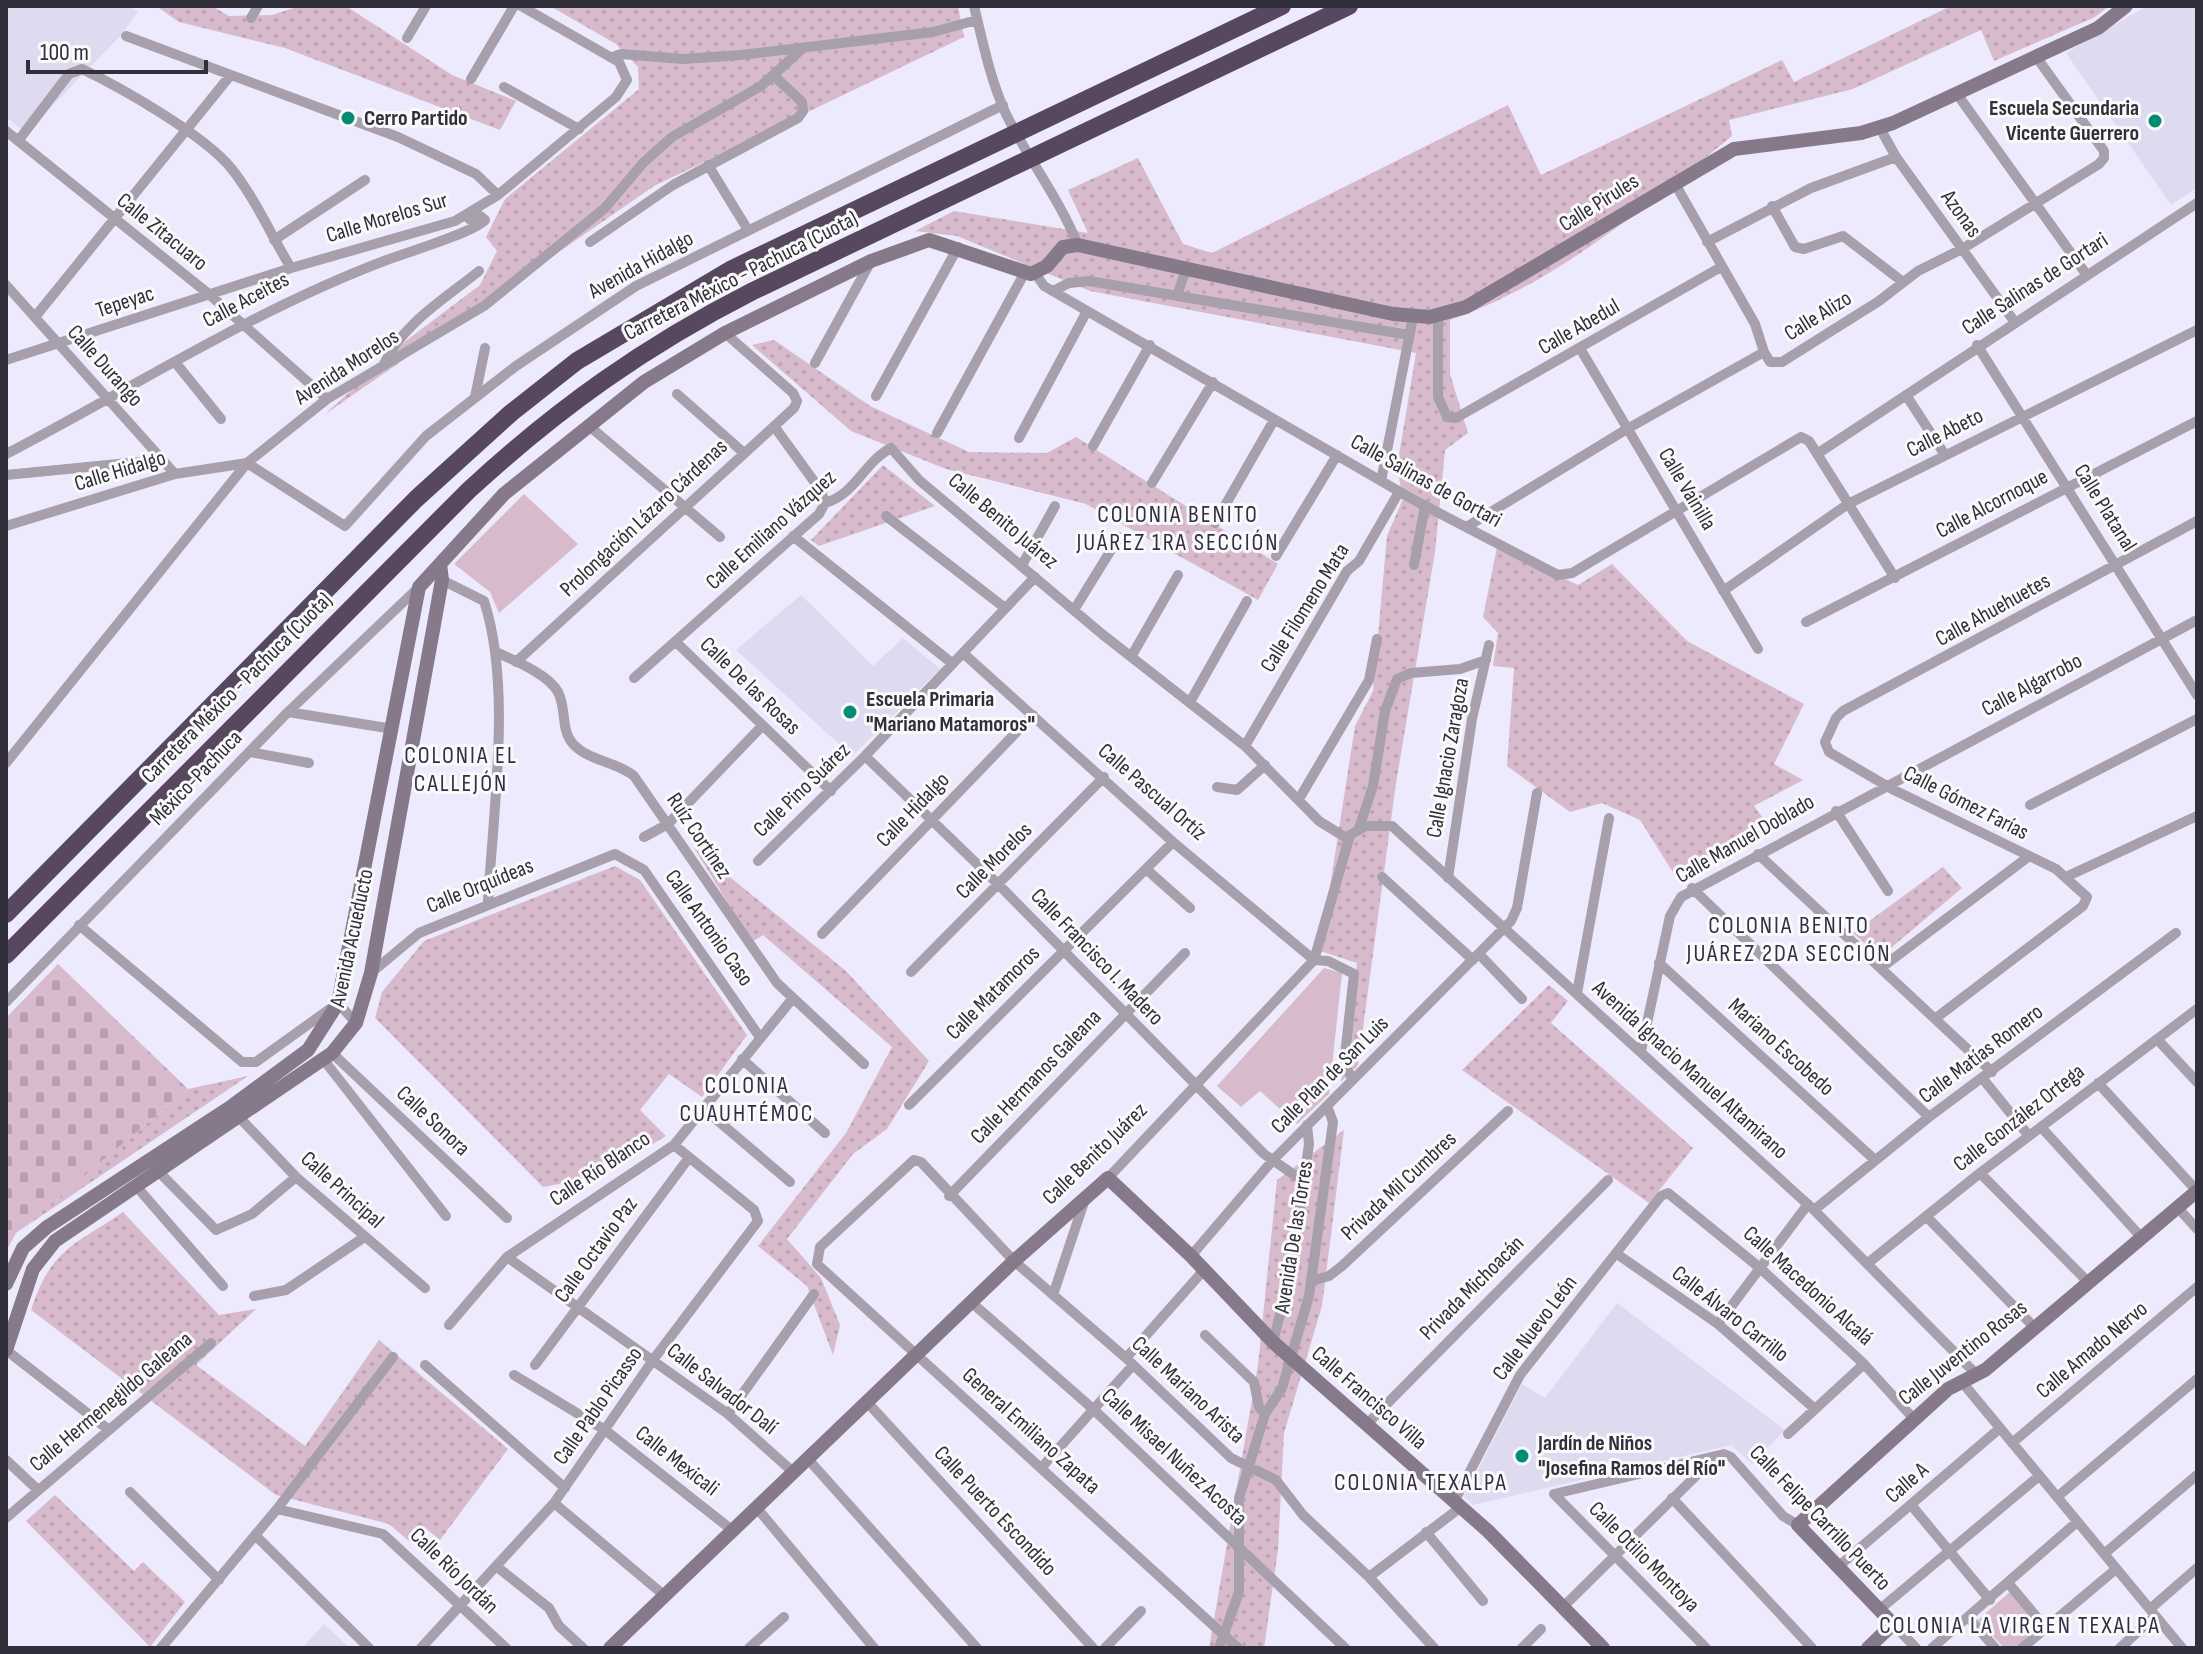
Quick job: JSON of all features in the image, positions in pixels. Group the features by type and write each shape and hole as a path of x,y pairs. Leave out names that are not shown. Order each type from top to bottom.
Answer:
{"highway":[{"name":"Carretera México - Pachuca (Cuota)","path":"6,914 416,499 552,380 607,340 732,269 1282,6"},
{"name":"Carretera México - Pachuca (Cuota)","path":"6,955 469,490 571,401 627,362 705,316 1349,6"}],"street":[{"path":"251,18 258,6"},
{"path":"407,38 426,6"},
{"path":"471,79 514,6"},
{"path":"521,6 613,57 621,54 683,59 803,48 933,32 977,20"},
{"path":"937,433 1029,274 1047,266 1063,247 1078,245 1056,198 1003,105 974,6"},
{"name":"Calle Pirules","path":"1078,245 1413,317 1438,316 1466,307 1500,288 1674,182 1742,146 1847,135 1880,128 2098,28 2126,6"},
{"path":"126,36 229,77 398,137 476,174 498,195"},
{"name":"Avenida Morelos","path":"6,763 247,463 327,399 484,306 605,208 643,163 672,137 774,76 803,48"},
{"name":"Calle Morelos Sur","path":"210,295 291,268 455,221 498,195 616,97 627,80 624,66 613,57"},
{"name":"Calle Alizo","path":"1468,526 1627,429 1764,352 1770,362 1782,362 1903,282 1962,249 2104,158 2104,151 2037,58"},
{"path":"18,141 73,70 88,71 185,131 231,168 291,268"},
{"path":"590,242 673,185 798,118 803,111 802,102 774,76"},
{"path":"35,317 229,77"},
{"path":"504,87 579,129"},
{"path":"1957,94 2086,274"},
{"name":"Avenida Hidalgo","path":"247,463 345,526 426,436 475,397 636,286 1003,105"},
{"name":"Azonas","path":"1880,128 1896,157 2014,321"},
{"name":"Calle Zitacuaro","path":"6,131 210,295 327,399"},
{"path":"1707,242 1772,206 1896,157"},
{"path":"708,165 748,230"},
{"path":"274,240 365,180"},
{"path":"1674,182 1755,324 1764,352"},
{"name":"Calle Salinas de Gortari","path":"1029,274 1053,291 1399,492 1563,576 1804,438 1817,454 1977,345 2197,203"},
{"path":"1772,206 1795,247 1804,249 1843,236 1903,282"},
{"name":"Calle Aceites","path":"6,454 110,400 241,323 309,289 480,224 485,219 480,216 455,221"},
{"path":"419,587 504,494 644,382 725,333 871,261 921,241 958,247 1029,274"},
{"path":"876,396 958,247"},
{"path":"815,363 871,261"},
{"name":"Calle Abedul","path":"1438,316 1439,405 1447,417 1456,418 1581,350 1721,267"},
{"path":"1177,296 1186,269"},
{"path":"384,364 393,345 407,330 479,271"},
{"path":"1053,291 1069,283 1089,281 1409,335"},
{"name":"Calle Durango","path":"6,285 110,400 159,460 175,474"},
{"name":"Tepeyac","path":"6,360 210,295"},
{"path":"1019,438 1087,311"},
{"path":"1381,481 1413,317"},
{"name":"Calle Abeto","path":"1723,591 1848,504 2197,330"},
{"name":"Prolongación Lázaro Cárdenas","path":"516,662 794,408 797,401 793,393 725,333"},
{"path":"1093,446 1150,345"},
{"name":"Calle Platanal","path":"1977,345 2197,695"},
{"path":"475,397 485,348"},
{"name":"Calle Vainilla","path":"1581,350 1758,649"},
{"path":"175,362 221,419"},
{"path":"1152,483 1213,382"},
{"path":"677,394 744,453"},
{"path":"1906,395 1945,455"},
{"path":"1215,523 1274,420"},
{"name":"Calle Alcornoque","path":"1806,622 2197,421"},
{"path":"588,425 720,537"},
{"path":"774,426 821,491 825,503"},
{"name":"Calle Emiliano Vázquez","path":"634,678 819,514 825,503 843,496 872,463 891,448"},
{"name":"Calle Benito Juárez","path":"891,448 919,480 1131,657 1245,746 1330,831 1348,839"},
{"path":"1817,454 1895,578"},
{"path":"1276,556 1337,455"},
{"path":"6,475 159,460"},
{"name":"Calle Hidalgo","path":"6,526 175,474 247,463"},
{"name":"Calle Filomeno Mata","path":"1245,746 1347,571 1359,561 1399,492"},
{"path":"1022,565 1055,506"},
{"path":"1414,565 1425,506"},
{"path":"886,516 1005,608"},
{"name":"Calle Ahuehuetes","path":"1826,747 1834,721 1843,711 2197,521"},
{"path":"793,536 953,664"},
{"path":"1074,610 1119,537"},
{"name":"Avenida Acueducto","path":"6,1350 33,1269 55,1241 328,1056 356,1023 371,973 442,580 440,564"},
{"path":"1131,657 1178,575"},
{"name":"Calle Pino Suárez","path":"758,861 831,791 1035,577"},
{"path":"442,580 484,601 496,652 499,679 488,902"},
{"name":"Avenida Acueducto","path":"6,1284 23,1248 47,1227 232,1106 308,1050 338,1003 419,587"},
{"name":"México-Pachuca","path":"6,1002 288,712 419,587"},
{"path":"1190,702 1247,601"},
{"name":"Calle Algarrobo","path":"1885,786 2197,620"},
{"path":"1299,799 1369,680 1377,639"},
{"name":"Calle De las Rosas","path":"677,643 831,791"},
{"name":"Calle Ignacio Zaragoza","path":"1448,878 1472,719 1489,645"},
{"name":"Ruíz Cortínez","path":"496,652 552,684 558,693 571,742 586,754 625,768 634,776 754,953 793,998 864,1064"},
{"name":"Calle Pascual Ortíz","path":"963,653 1173,842 1314,960"},
{"path":"1359,828 1373,786 1385,711 1401,675 1460,669 1486,660"},
{"path":"288,712 393,729"},
{"name":"Calle Hidalgo","path":"822,934 1033,715"},
{"path":"2030,805 2197,719"},
{"path":"644,837 668,824 762,726"},
{"name":"Calle Gómez Farías","path":"1826,747 1833,755 1885,786 2068,876 2087,897 2083,906 1936,1018"},
{"path":"250,752 309,763"},
{"name":"Calle Francisco I. Madero","path":"865,756 999,885 1194,1086 1273,1160 1303,1181"},
{"path":"1217,787 1237,790 1265,765"},
{"name":"Calle Morelos","path":"911,972 1104,777"},
{"name":"Calle Manuel Doblado","path":"1641,1051 1674,905 1692,888 1885,786"},
{"path":"1504,929 1517,912 1537,793"},
{"path":"1836,811 1888,891"},
{"path":"2068,876 2197,816"},
{"path":"1577,993 1609,818"},
{"name":"Avenida Ignacio Manuel Altamirano","path":"1359,828 1394,827 1811,1207 1977,1375"},
{"name":"Calle Benito Juárez","path":"610,1648 1014,1261 1108,1178 1314,960 1348,839 1359,828"},
{"name":"Calle Matamoros","path":"909,1105 1173,842"},
{"name":"Calle Orquídeas","path":"371,973 419,933 488,902 615,854"},
{"name":"Calle Antonio Caso","path":"615,854 644,870 759,1036"},
{"path":"1758,854 1936,1018 1987,1075 2029,1136"},
{"path":"1881,968 2028,857"},
{"path":"1146,869 1190,908"},
{"path":"1382,877 1522,999"},
{"path":"1692,888 1929,1117"},
{"path":"79,925 242,1062 256,1062 338,1003 356,1023"},
{"name":"Calle Plan de San Luis","path":"1191,1256 1273,1160 1504,929"},
{"name":"Calle Matías Romero","path":"1718,1324 1811,1207 2176,933"},
{"name":"Calle Hermanos Galeana","path":"949,1196 1185,953"},
{"path":"1314,960 1328,961 1354,974 1344,1064 1353,1080"},
{"name":"Mariano Escobedo","path":"1659,963 1875,1160"},
{"name":"Calle Río Blanco","path":"449,1325 507,1257 674,1145 759,1036 793,998"},
{"name":"Calle González Ortega","path":"1868,1263 1980,1173 2197,1009"},
{"path":"2157,1039 2197,1082"},
{"path":"328,1056 446,1216"},
{"name":"Calle Sonora","path":"328,1056 507,1218"},
{"path":"742,1059 825,1133"},
{"path":"2098,1083 2197,1191"},
{"name":"Avenida De las Torres","path":"1219,1648 1236,1604 1236,1569 1242,1547 1238,1507 1265,1414 1282,1388 1312,1281 1333,1122 1327,1106"},
{"path":"704,1109 790,1182"},
{"name":"Privada Mil Cumbres","path":"1312,1281 1329,1276 1342,1266 1508,1111"},
{"name":"Calle Principal","path":"238,1116 296,1177 363,1238 425,1288"},
{"name":"Avenida De las Torres","path":"1273,1342 1291,1271 1309,1134 1307,1125"},
{"path":"2041,1127 2142,1238"},
{"path":"674,1145 688,1159"},
{"name":"Calle Pablo Picasso","path":"421,1648 554,1503 653,1360 758,1221 754,1210 688,1159"},
{"name":"Calle Octavio Paz","path":"535,1365 688,1159"},
{"name":"Calle Mariano Arista","path":"815,1257 820,1247 918,1160 1014,1261 1129,1362 1231,1458 1276,1480 1303,1515 1369,1577 1434,1648"},
{"path":"158,1171 216,1230 252,1214 296,1177"},
{"path":"1980,1173 2088,1282"},
{"name":"Calle Francisco Villa","path":"1108,1178 1191,1256 1273,1342 1458,1504 1603,1648"},
{"name":"Privada Michoacán","path":"1366,1425 1608,1180"},
{"path":"136,1186 223,1286"},
{"name":"Calle Juventino Rosas","path":"1798,1525 1913,1418 1962,1382 1977,1375 2197,1191"},
{"name":"Calle Nuevo León","path":"1458,1504 1520,1375 1661,1196 1668,1193"},
{"name":"Calle Macedonio Alcalá","path":"1668,1193 1760,1268 1864,1364 1913,1418"},
{"path":"1053,1295 1085,1198"},
{"path":"2178,1208 2197,1229"},
{"path":"1926,1216 2034,1327"},
{"path":"254,1296 286,1290 363,1238"},
{"name":"Calle Álvaro Carrillo","path":"1617,1254 1718,1324 1815,1409"},
{"name":"Calle Salvador Dalí","path":"507,1257 728,1414 792,1471"},
{"name":"General Emiliano Zapata","path":"815,1257 817,1264 1238,1648"},
{"path":"1042,1467 1093,1409 1204,1270"},
{"name":"Calle Amado Nervo","path":"2012,1443 2197,1287"},
{"path":"728,1414 814,1294"},
{"name":"Calle Misael Nuñez Acosta","path":"971,1302 1093,1409 1242,1547 1345,1648"},
{"path":"1205,1335 1254,1382 1259,1407 1265,1414"},
{"name":"Calle Hermenegildo Galeana","path":"6,1518 211,1343"},
{"path":"6,1350 109,1430"},
{"path":"161,1648 277,1509 393,1357"},
{"path":"1788,1434 1864,1364"},
{"path":"425,1365 565,1488"},
{"name":"Calle Mexicali","path":"514,1375 605,1430 732,1530"},
{"path":"2057,1497 2197,1379"},
{"path":"1962,1382 2182,1648"},
{"name":"Calle Puerto Escondido","path":"867,1402 1093,1648"},
{"name":"Calle A","path":"1839,1566 1999,1429"},
{"path":"1563,1607 1672,1498 1721,1455"},
{"name":"Calle Felipe Carrillo Puerto","path":"1721,1455 1783,1516 1798,1525 1916,1648"},
{"name":"Calle Otilio Montoya","path":"1706,1648 1554,1494 1721,1455"},
{"path":"807,1458 977,1648"},
{"path":"6,1460 38,1490"},
{"path":"2104,1554 2197,1475"},
{"path":"1879,1610 1950,1554 2039,1476"},
{"path":"130,1492 219,1580"},
{"path":"1672,1498 1812,1648"},
{"path":"554,1503 665,1596"},
{"path":"1369,1577 1458,1504"},
{"path":"1912,1506 1990,1600"},
{"path":"756,1507 874,1648"},
{"name":"Calle Río Jordán","path":"277,1509 383,1534 506,1648"},
{"path":"1932,1648 2077,1522"},
{"path":"1426,1532 1483,1601"},
{"path":"255,1535 369,1648"},
{"path":"496,1566 549,1608 559,1626 583,1648"},
{"path":"2120,1648 2197,1568"},
{"path":"2025,1647 2116,1569"},
{"path":"2009,1584 2045,1627"},
{"path":"1105,1648 1141,1611"},
{"path":"749,1648 784,1617"},
{"path":"1969,1618 1995,1648"},
{"path":"1868,1648 1893,1624"},
{"path":"1522,1648 1541,1629"},
{"path":"169,1639 178,1648"}],"shaded area":[{"path":"6,6 127,6 138,11 122,34 26,133 6,117"},
{"name":"Escuela Secundaria Vicente Guerrero","path":"2147,6 2197,6 2197,188 2171,205 2066,53"},
{"name":"Escuela Primaria \"Mariano Matamoros\"","path":"801,595 873,666 903,638 940,669 852,756 736,650"},
{"path":"1617,1303 1785,1430 1752,1464 1731,1445 1473,1505 1464,1497 1522,1384 1545,1398"},
{"path":"324,1624 350,1648 302,1648"}],"green space":[{"path":"156,6 212,6 229,16 272,15 300,6 346,6 452,75 516,101 500,130 285,48 179,22"},
{"path":"550,6 958,6 964,37 654,186 324,415 407,340 480,285 497,251 486,237 505,199 639,89 638,67 616,44"},
{"path":"1951,6 2109,6 2095,17 1994,61 1981,30 1853,89 1729,120 1732,136 1599,240 1527,285 1450,320 1450,374 1468,433 1445,450 1435,552 1396,783 1358,1065 1341,1082 1357,963 1320,951 1355,726 1373,691 1387,536 1403,499 1397,467 1416,353 1090,291 957,236 915,231 954,211 1088,233 1068,190 1138,158 1183,244 1212,253 1508,105 1541,175 1782,60 1794,82"},
{"path":"774,340 870,406 969,452 1047,453 1076,437 1278,564 1258,600 1086,504 946,469 851,431 752,345"},
{"path":"883,465 935,506 819,546 811,540"},
{"path":"524,494 578,544 499,613 490,592 454,564"},
{"path":"1497,547 1578,585 1612,564 1687,641 1804,704 1774,764 1803,780 1754,806 1772,830 1676,877 1640,820 1602,803 1570,812 1507,766 1514,668 1493,666 1498,633 1483,617"},
{"path":"694,848 846,971 929,1061 887,1129 853,1154 787,1239 821,1278 840,1325 833,1355 807,1286 758,1246 846,1133 892,1047 763,935 752,942"},
{"path":"615,866 640,880 747,1035 702,1097 669,1074 640,1110 666,1136 596,1177 543,1187 375,1018 382,992 424,941"},
{"path":"1943,867 1962,888 1880,957 1853,933"},
{"path":"58,964 188,1089 16,1233 6,1229 6,1018"},
{"path":"1324,968 1342,973 1329,1094 1297,1124 1260,1091 1241,1107 1217,1086"},
{"path":"1549,985 1568,1001 1551,1023 1693,1148 1649,1203 1462,1070"},
{"path":"248,1076 16,1233 188,1089"},
{"path":"1344,1130 1322,1306 1284,1433 1278,1550 1264,1648 1209,1648 1258,1365 1277,1180"},
{"path":"123,1212 219,1315 256,1309 196,1365 305,1446 379,1340 508,1449 440,1540 424,1527 410,1542 389,1524 276,1495 31,1310 56,1261 77,1242"},
{"path":"6,1229 16,1233 6,1251"},
{"path":"55,1495 134,1571 143,1562 185,1602 150,1647 26,1521"},
{"path":"2011,1591 2045,1629 2024,1648 2004,1648 1978,1620"}],"place":[{"name":"Cerro Partido","path":"348,118"},
{"name":"Escuela Secundaria Vicente Guerrero","path":"2155,121"},
{"name":"Escuela Primaria \"Mariano Matamoros\"","path":"850,712"},
{"name":"Jardín de Niños \"Josefina Ramos del Río\"","path":"1522,1456"}],"district":[{"name":"COLONIA BENITO JUÁREZ 1RA SECCIÓN","path":"1178,528"},
{"name":"COLONIA EL CALLEJÓN","path":"461,769"},
{"name":"COLONIA BENITO JUÁREZ 2DA SECCIÓN","path":"1789,939"},
{"name":"COLONIA CUAUHTÉMOC","path":"747,1099"},
{"name":"COLONIA TEXALPA","path":"1421,1482"},
{"name":"COLONIA LA VIRGEN TEXALPA","path":"2020,1625"}]}
